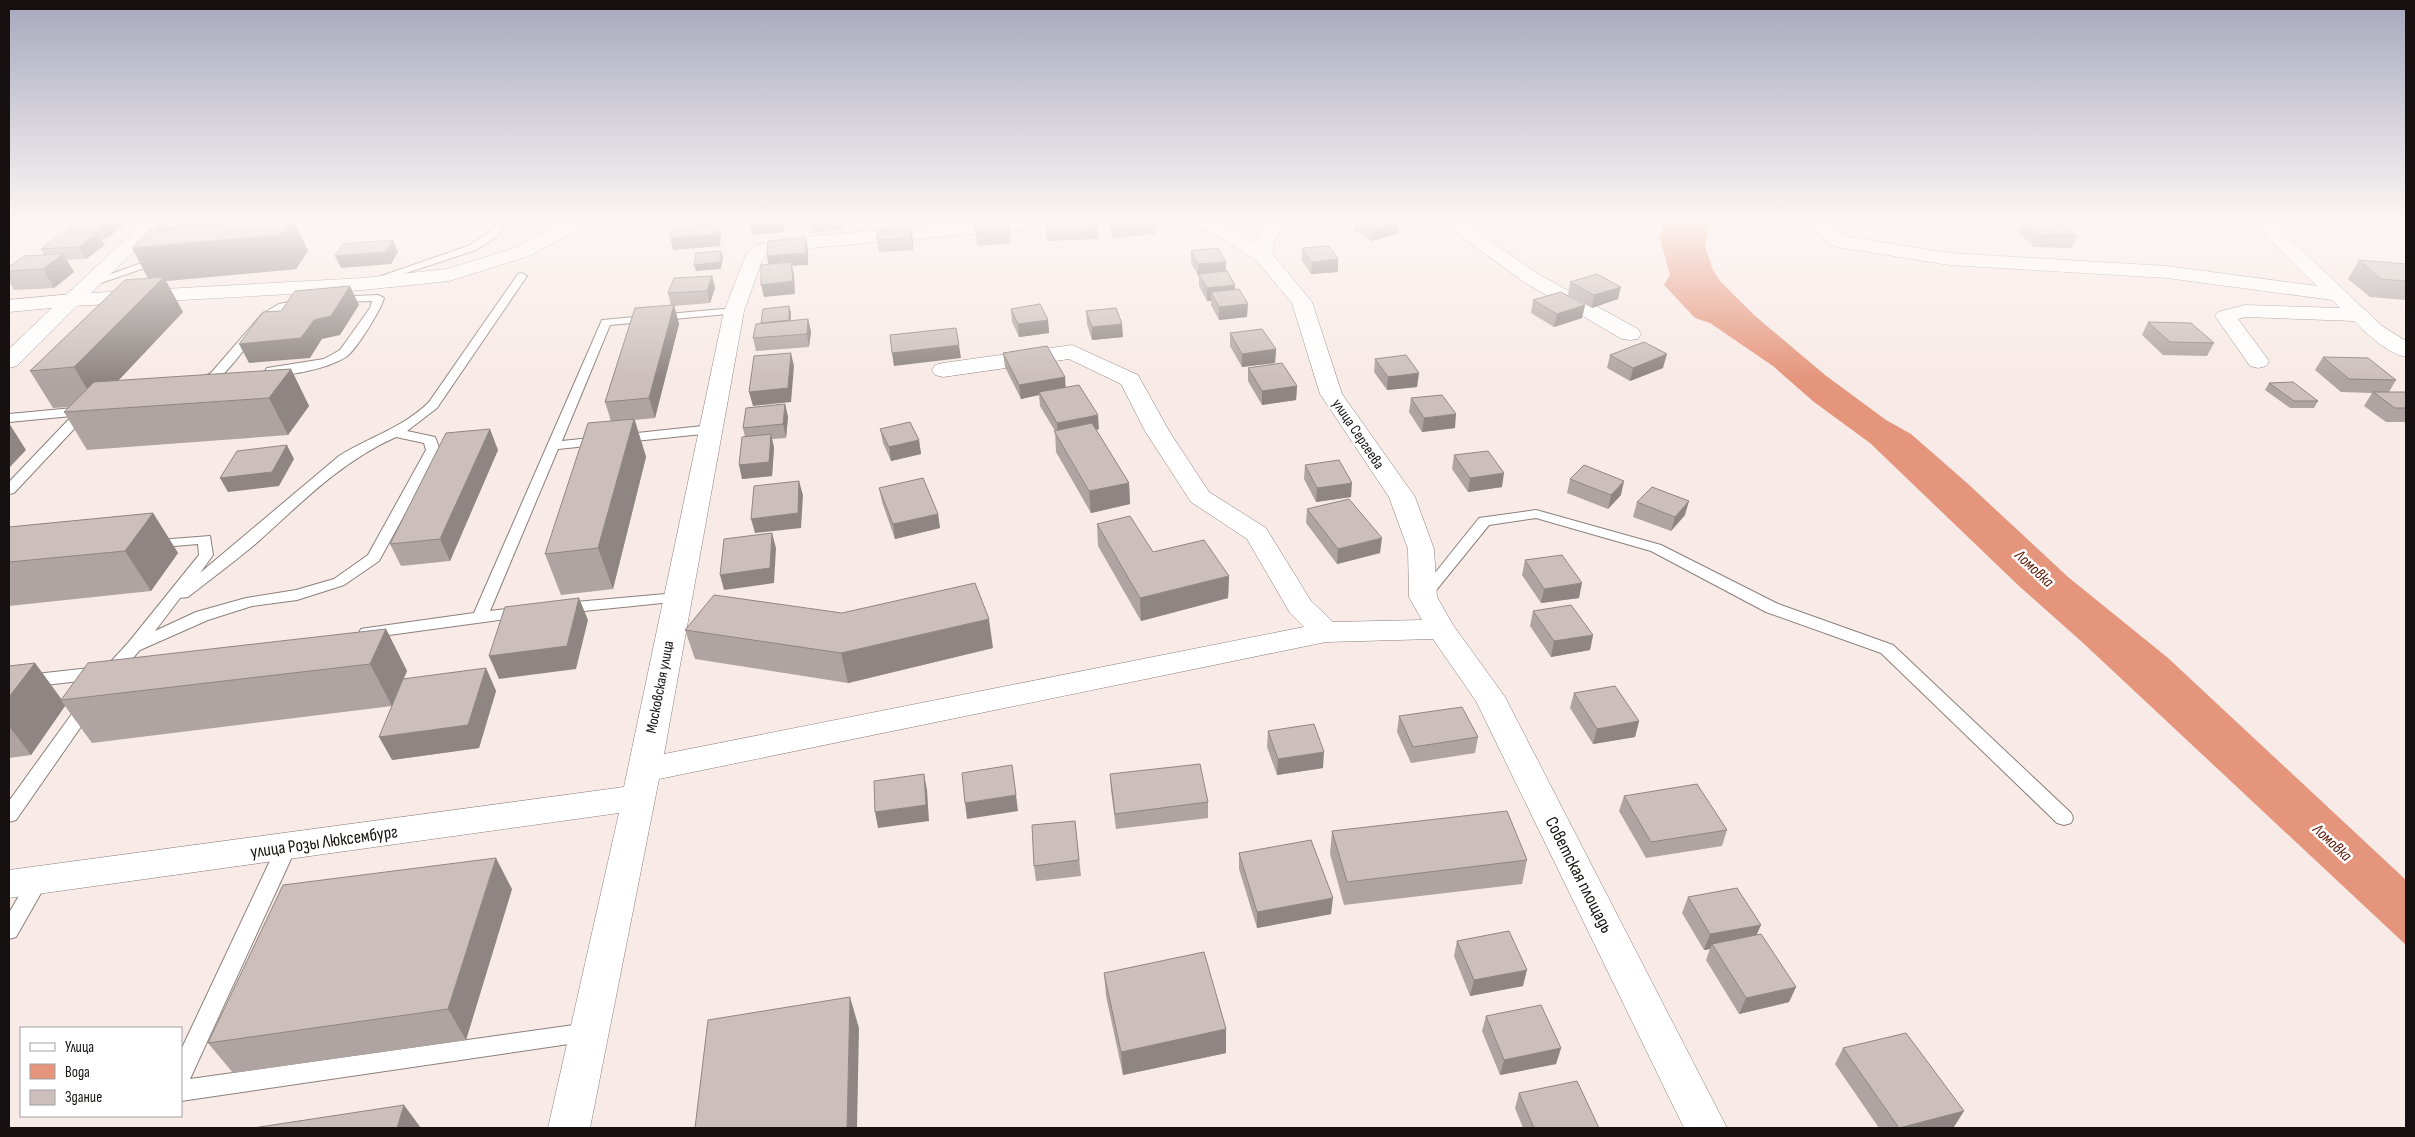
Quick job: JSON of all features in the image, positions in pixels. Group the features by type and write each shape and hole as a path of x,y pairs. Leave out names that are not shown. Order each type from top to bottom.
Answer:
{"street":[{"path":"9,361 103,272"},
{"path":"9,306 72,300 363,284 449,275 458,272"},
{"name":"Московская улица","path":"569,1128 641,784 734,311 747,272"},
{"name":"улица Сергеева","path":"1277,272 1302,302 1331,394 1402,498 1422,549 1424,597 1441,629"},
{"path":"1522,272 1630,334"},
{"path":"2167,272 2338,295"},
{"path":"2314,272 2375,330 2406,351"},
{"path":"2258,361 2225,316 2245,311 2360,316"},
{"path":"942,370 1072,352 1130,380 1157,431 1200,497 1257,534 1300,607 1326,632 1441,629"},
{"name":"Советская площадь","path":"1441,629 1490,697 1706,1128"},
{"name":"улица Розы Люксембург","path":"24,881 286,848 641,784 1326,632"}],"lane":[{"path":"91,283 124,272"},
{"path":"363,284 399,272"},
{"path":"163,610 265,527 308,487 356,451 398,433 420,420 433,405 522,276"},
{"path":"215,376 266,316 283,306 315,300 360,297 378,298 376,308 344,353 328,362 303,368 254,372"},
{"path":"480,617 606,322 734,311"},
{"path":"190,389 215,376 234,374"},
{"path":"9,418 89,410 9,490"},
{"path":"553,446 712,429"},
{"path":"134,647 202,616 251,601 297,594 339,582 374,558 433,450 430,440 398,433"},
{"path":"1424,597 1484,521 1536,514 1656,548 1772,608 1886,648 2064,818"},
{"path":"9,814 111,671 134,647 206,555 205,539 136,546"},
{"path":"355,635 480,617 677,598"},
{"path":"9,683 140,667"},
{"path":"182,1073 286,848"},
{"path":"9,931 24,881"},
{"path":"182,1091 588,1033"}],"water":[{"name":"Ломовка","path":"1669,272 1714,272 1721,282 1754,315 1825,375 1886,420 1911,434 2068,577 2168,658 2406,880 2406,945 2082,642 2019,586 1870,443 1814,402 1773,366 1710,323 1695,318 1664,285 1670,275"}],"building":[{"path":"761,272 792,272 793,281 761,285"},
{"path":"1228,272 1235,285 1207,288 1199,274"},
{"path":"2373,272 2406,272 2406,281 2381,279"},
{"path":"1597,274 1621,287 1594,295 1570,282"},
{"path":"712,276 707,291 668,293 674,278"},
{"path":"164,277 74,367 30,371 125,280"},
{"path":"350,286 331,316 314,320 301,338 239,344 263,312 281,311 295,291"},
{"path":"1239,289 1248,304 1219,307 1211,292"},
{"path":"1561,292 1585,305 1557,314 1533,300"},
{"path":"1040,304 1048,320 1018,324 1011,309"},
{"path":"674,305 649,398 605,402 635,308"},
{"path":"789,306 789,320 761,323 763,309"},
{"path":"1116,308 1122,324 1092,327 1086,311"},
{"path":"808,319 807,334 753,338 756,324"},
{"path":"2148,322 2191,323 2214,343 2170,342"},
{"path":"956,328 959,345 892,353 890,335"},
{"path":"1262,329 1276,349 1242,354 1230,333"},
{"path":"1644,342 1667,354 1633,368 1610,355"},
{"path":"1047,346 1065,377 1019,385 1003,353"},
{"path":"791,353 788,388 749,392 754,356"},
{"path":"1406,355 1419,373 1388,377 1375,359"},
{"path":"2323,357 2368,358 2396,380 2349,379"},
{"path":"1282,363 1297,386 1262,391 1248,368"},
{"path":"291,369 269,398 64,412 94,382"},
{"path":"2293,382 2318,401 2294,401 2269,383"},
{"path":"1079,385 1098,415 1057,423 1039,392"},
{"path":"2373,392 2405,392 2406,408 2395,408"},
{"path":"1442,395 1456,414 1424,418 1411,398"},
{"path":"785,404 783,424 743,428 746,408"},
{"path":"634,419 598,548 545,554 588,423"},
{"path":"910,422 919,440 889,447 880,429"},
{"path":"1092,423 1129,483 1089,491 1054,431"},
{"path":"490,429 440,539 390,544 446,433"},
{"path":"771,434 769,462 739,465 742,437"},
{"path":"287,445 272,472 220,478 237,451"},
{"path":"1488,451 1504,473 1470,478 1454,455"},
{"path":"1339,460 1352,483 1317,488 1305,465"},
{"path":"1584,465 1624,481 1611,495 1570,479"},
{"path":"923,478 938,514 893,524 879,488"},
{"path":"799,481 798,513 751,519 754,486"},
{"path":"1652,487 1689,501 1675,517 1637,502"},
{"path":"1349,499 1382,538 1338,549 1307,509"},
{"path":"153,513 125,551 9,562 9,527"},
{"path":"1130,516 1153,552 1204,540 1229,576 1140,598 1097,524"},
{"path":"772,533 770,568 720,575 724,539"},
{"path":"1562,555 1582,583 1544,589 1525,560"},
{"path":"975,583 989,619 841,653 685,630 714,595 842,613"},
{"path":"579,598 567,646 489,656 505,607"},
{"path":"1571,605 1593,635 1554,641 1533,611"},
{"path":"386,629 370,664 61,700 88,663"},
{"path":"35,663 9,697 9,666"},
{"path":"486,668 468,725 379,737 403,679"},
{"path":"1615,686 1639,721 1597,729 1574,693"},
{"path":"1462,707 1478,737 1413,747 1399,716"},
{"path":"1314,724 1324,752 1278,759 1268,731"},
{"path":"1200,764 1208,802 1115,814 1110,774"},
{"path":"1012,765 1016,795 965,803 962,773"},
{"path":"924,774 926,805 875,812 874,781"},
{"path":"1697,784 1727,830 1651,842 1624,796"},
{"path":"1507,811 1527,860 1347,882 1332,831"},
{"path":"1075,821 1079,860 1034,866 1032,825"},
{"path":"1311,840 1333,898 1257,912 1239,853"},
{"path":"496,858 448,1009 208,1043 283,885"},
{"path":"1737,888 1761,925 1710,934 1688,897"},
{"path":"1509,931 1527,970 1474,980 1457,941"},
{"path":"1761,934 1796,987 1746,998 1712,944"},
{"path":"1204,952 1226,1029 1121,1052 1104,973"},
{"path":"850,997 847,1128 695,1128 708,1020"},
{"path":"1541,1005 1561,1048 1504,1060 1486,1016"},
{"path":"1906,1033 1964,1111 1899,1128 1843,1048"},
{"path":"1577,1081 1599,1128 1534,1128 1519,1093"},
{"path":"404,1105 397,1128 253,1128"}]}
